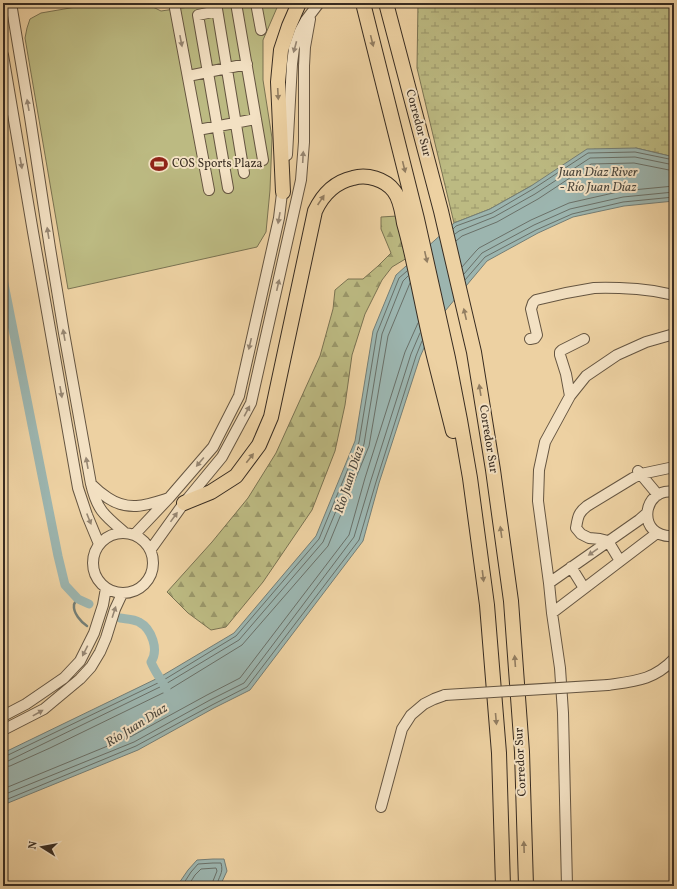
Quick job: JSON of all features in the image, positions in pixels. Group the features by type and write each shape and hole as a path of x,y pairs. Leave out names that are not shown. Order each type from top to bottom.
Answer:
{"highway":[{"path":"283,192 278,82 281,50 289,26 300,3"},
{"name":"Corredor Sur","path":"363,3 417,219 442,359 460,420 475,512 487,605 499,753 503,886"},
{"name":"Corredor Sur","path":"386,3 441,211 474,352 493,470 510,601 522,752 526,886"},
{"path":"184,503 211,492 236,476 259,445 271,417 318,204 326,193 343,181 357,177 370,177 381,181 390,187 398,197 442,359"}],"street":[{"path":"11,3 54,272 91,484 97,504 103,513 124,532"},
{"path":"174,3 209,190"},
{"path":"236,3 263,160"},
{"path":"256,3 262,30"},
{"path":"135,534 169,498 213,447 239,396 279,218 287,157 294,48 300,31 319,3"},
{"path":"228,188 198,16 217,7 244,173"},
{"path":"151,549 184,503 222,457 251,403 301,180 304,142 305,47 312,12"},
{"path":"3,55 78,488 99,544"},
{"path":"188,76 247,64"},
{"path":"198,130 256,119"},
{"path":"33,232 41,253 54,272"},
{"path":"47,313 49,282 54,272"},
{"path":"530,339 535,338 537,335 531,309 536,300 594,288 646,290 665,292 674,295"},
{"path":"568,886 563,713 560,668 538,501 539,470 545,442 570,396 586,376 617,355 646,342 674,334"},
{"path":"570,396 560,352 584,339"},
{"path":"566,374 586,376"},
{"path":"620,561 608,541 589,538 581,534 576,528 578,517 587,506 633,478 640,472 674,467"},
{"path":"640,472 658,495"},
{"path":"91,484 108,498 124,506 140,506 169,498"},
{"path":"674,492 664,492 658,495 648,506 647,513 649,525 657,533 666,537 674,536"},
{"path":"549,583 647,513"},
{"path":"124,532 135,534 144,540 151,549 154,561 152,574 145,584 134,592 122,594 113,592 99,581 94,572 93,562 94,553 99,544 106,537 114,533 124,532"},
{"path":"552,613 657,533"},
{"path":"571,568 584,588"},
{"path":"3,716 26,704 64,678 80,661 94,633 103,605 106,588"},
{"path":"3,730 44,709 80,679 91,667 106,638 115,609 122,594"},
{"path":"381,806 402,729 411,715 424,704 446,695 608,685 647,678 666,667 674,659"}],"green space":[{"name":"COS Sports Plaza","path":"99,3 146,3 161,11 189,7 193,3 279,3 263,40 263,80 272,138 270,190 266,232 257,247 68,289 25,38 30,19 41,13"},
{"path":"418,3 674,3 674,157 636,148 531,186 490,209 454,223 417,68"},
{"path":"397,216 407,258 392,267 382,280 365,314 352,355 345,405 335,451 312,510 263,582 226,627 211,630 188,613 167,592 212,542 248,498 276,453 320,356 333,309 335,290 348,279 363,279 391,253 381,229 381,217"}],"water":[{"name":"Juan Díaz River - Río Juan Díaz","path":"636,148 674,157 674,201 624,206 573,217 538,233 487,261 435,323 420,357 379,483 363,541 250,690 138,750 3,805 3,753 160,677 234,633 316,536 355,441 373,331 396,275 454,223 490,209 531,186 587,149"},
{"path":"224,859 227,871 220,886 177,886 197,860"}],"waterway":[{"path":"3,279 65,585 78,599 89,604"},
{"path":"78,599 74,604 74,608 80,620 87,626"},
{"path":"120,618 137,621 144,625 151,635 154,646 151,662 166,689"}],"place":[{"name":"COS Sports Plaza","path":"159,164"}],"water label":[{"name":"Río Juan Díaz","path":"350,480"},
{"name":"Río Juan Díaz","path":"137,726"}]}
